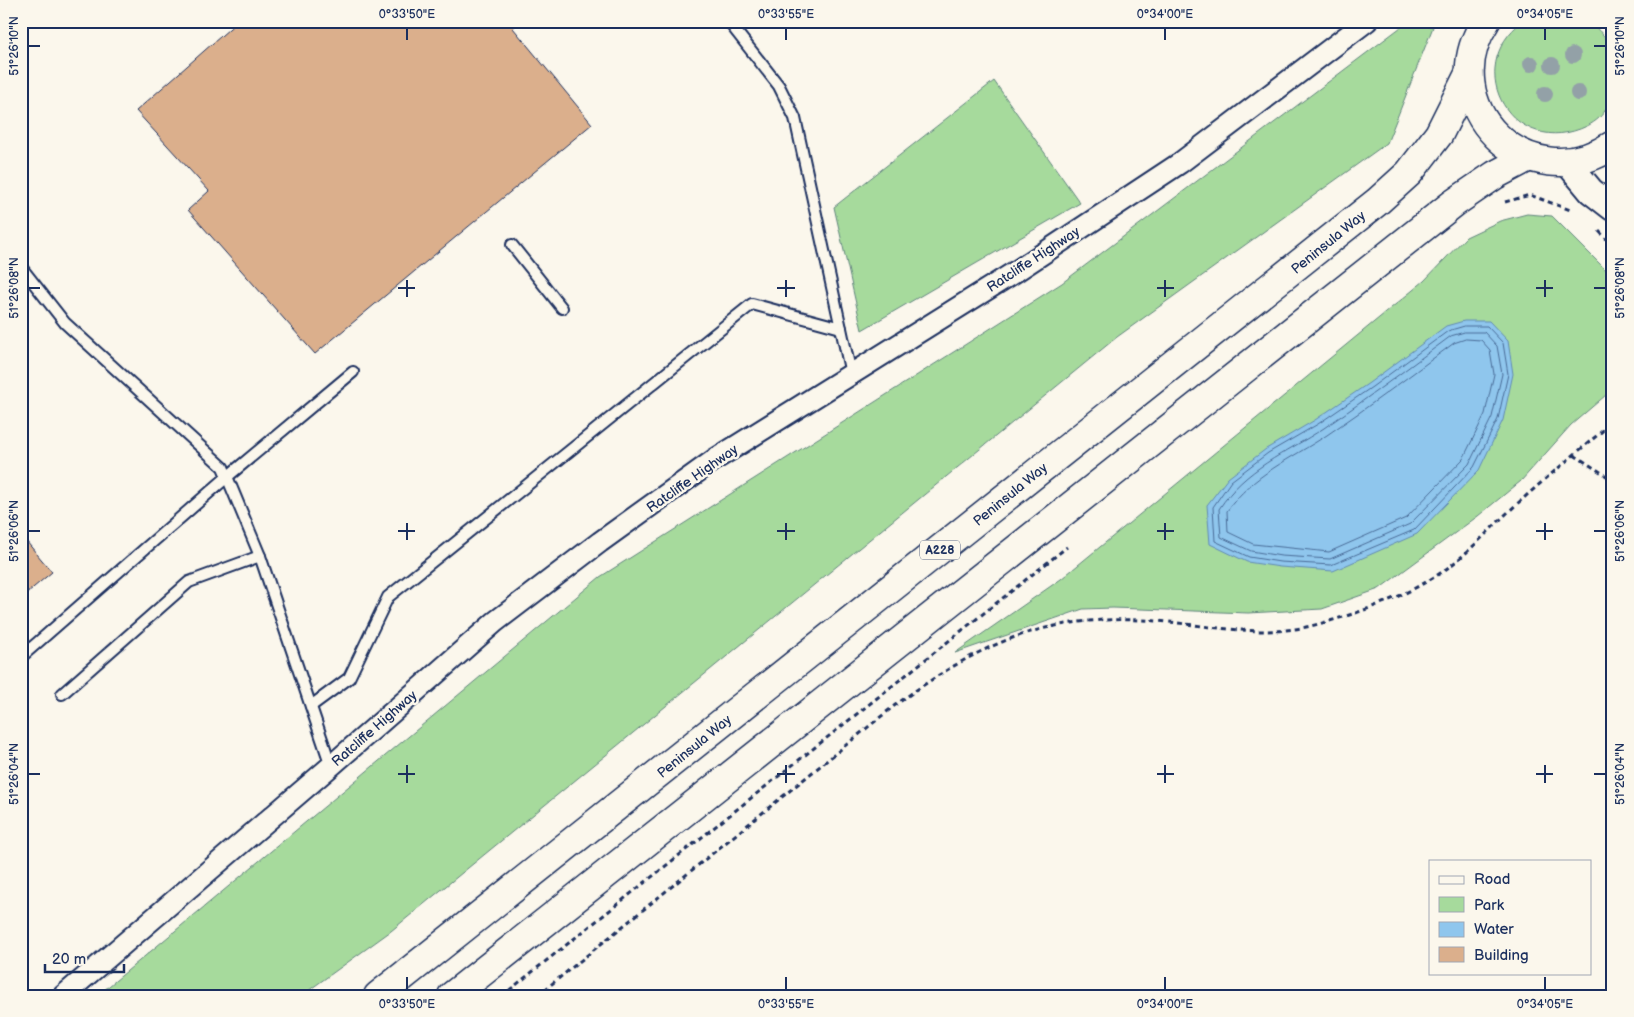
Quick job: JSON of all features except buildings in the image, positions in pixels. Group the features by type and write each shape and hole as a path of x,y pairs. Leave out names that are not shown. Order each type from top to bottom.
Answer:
{"main road":[{"path":"1486,21 1478,34 1471,53 1469,74 1474,98 1485,123 1506,145 1527,158 1550,162 1567,162 1597,155 1613,145"},
{"name":"Peninsula Way","path":"378,996 1377,202 1409,173 1439,134 1469,74"},
{"path":"452,996 1454,203 1495,175 1527,158"}],"street":[{"name":"Ratcliffe Highway","path":"63,996 331,766 495,622 585,554 714,460 1018,270 1180,163 1367,21"},
{"path":"1567,162 1592,191 1613,208"}],"lane":[{"path":"728,21 779,86 795,118 851,374"},
{"path":"512,245 562,308"},
{"path":"21,267 66,323 222,467 260,556 331,766"},
{"path":"311,706 349,678 388,597 752,304 841,328"},
{"path":"21,657 227,477 353,372"},
{"path":"62,694 189,582 260,556"}],"path":[{"path":"1502,203 1530,195 1562,205 1576,212"},
{"path":"537,996 894,706 934,676 962,660 1008,638 1065,624 1105,620 1139,620 1271,630 1308,626 1343,617 1382,602 1438,575 1462,557 1516,505 1613,422"},
{"path":"1574,455 1613,480"},
{"path":"502,996 1070,544"}],"green space":[{"path":"1409,21 1433,27 1387,143 1117,337 391,931 301,996 97,996 600,577 1062,283"},
{"path":"1523,21 1587,21 1607,40 1612,53 1613,87 1610,101 1604,113 1587,126 1561,134 1537,131 1518,121 1504,105 1496,85 1496,63 1504,41"},
{"path":"994,81 1080,203 862,330 834,207"},
{"path":"1527,214 1552,216 1613,277 1613,389 1571,425 1521,481 1478,516 1379,589 1322,609 1248,613 1113,608 1083,609 955,653 1061,579 1424,281 1466,237 1500,221"}],"water":[{"path":"1464,321 1489,321 1508,341 1513,374 1503,420 1479,470 1417,534 1333,571 1280,567 1247,562 1210,544 1207,505 1228,478 1266,449 1315,420 1369,383 1446,326"}]}
